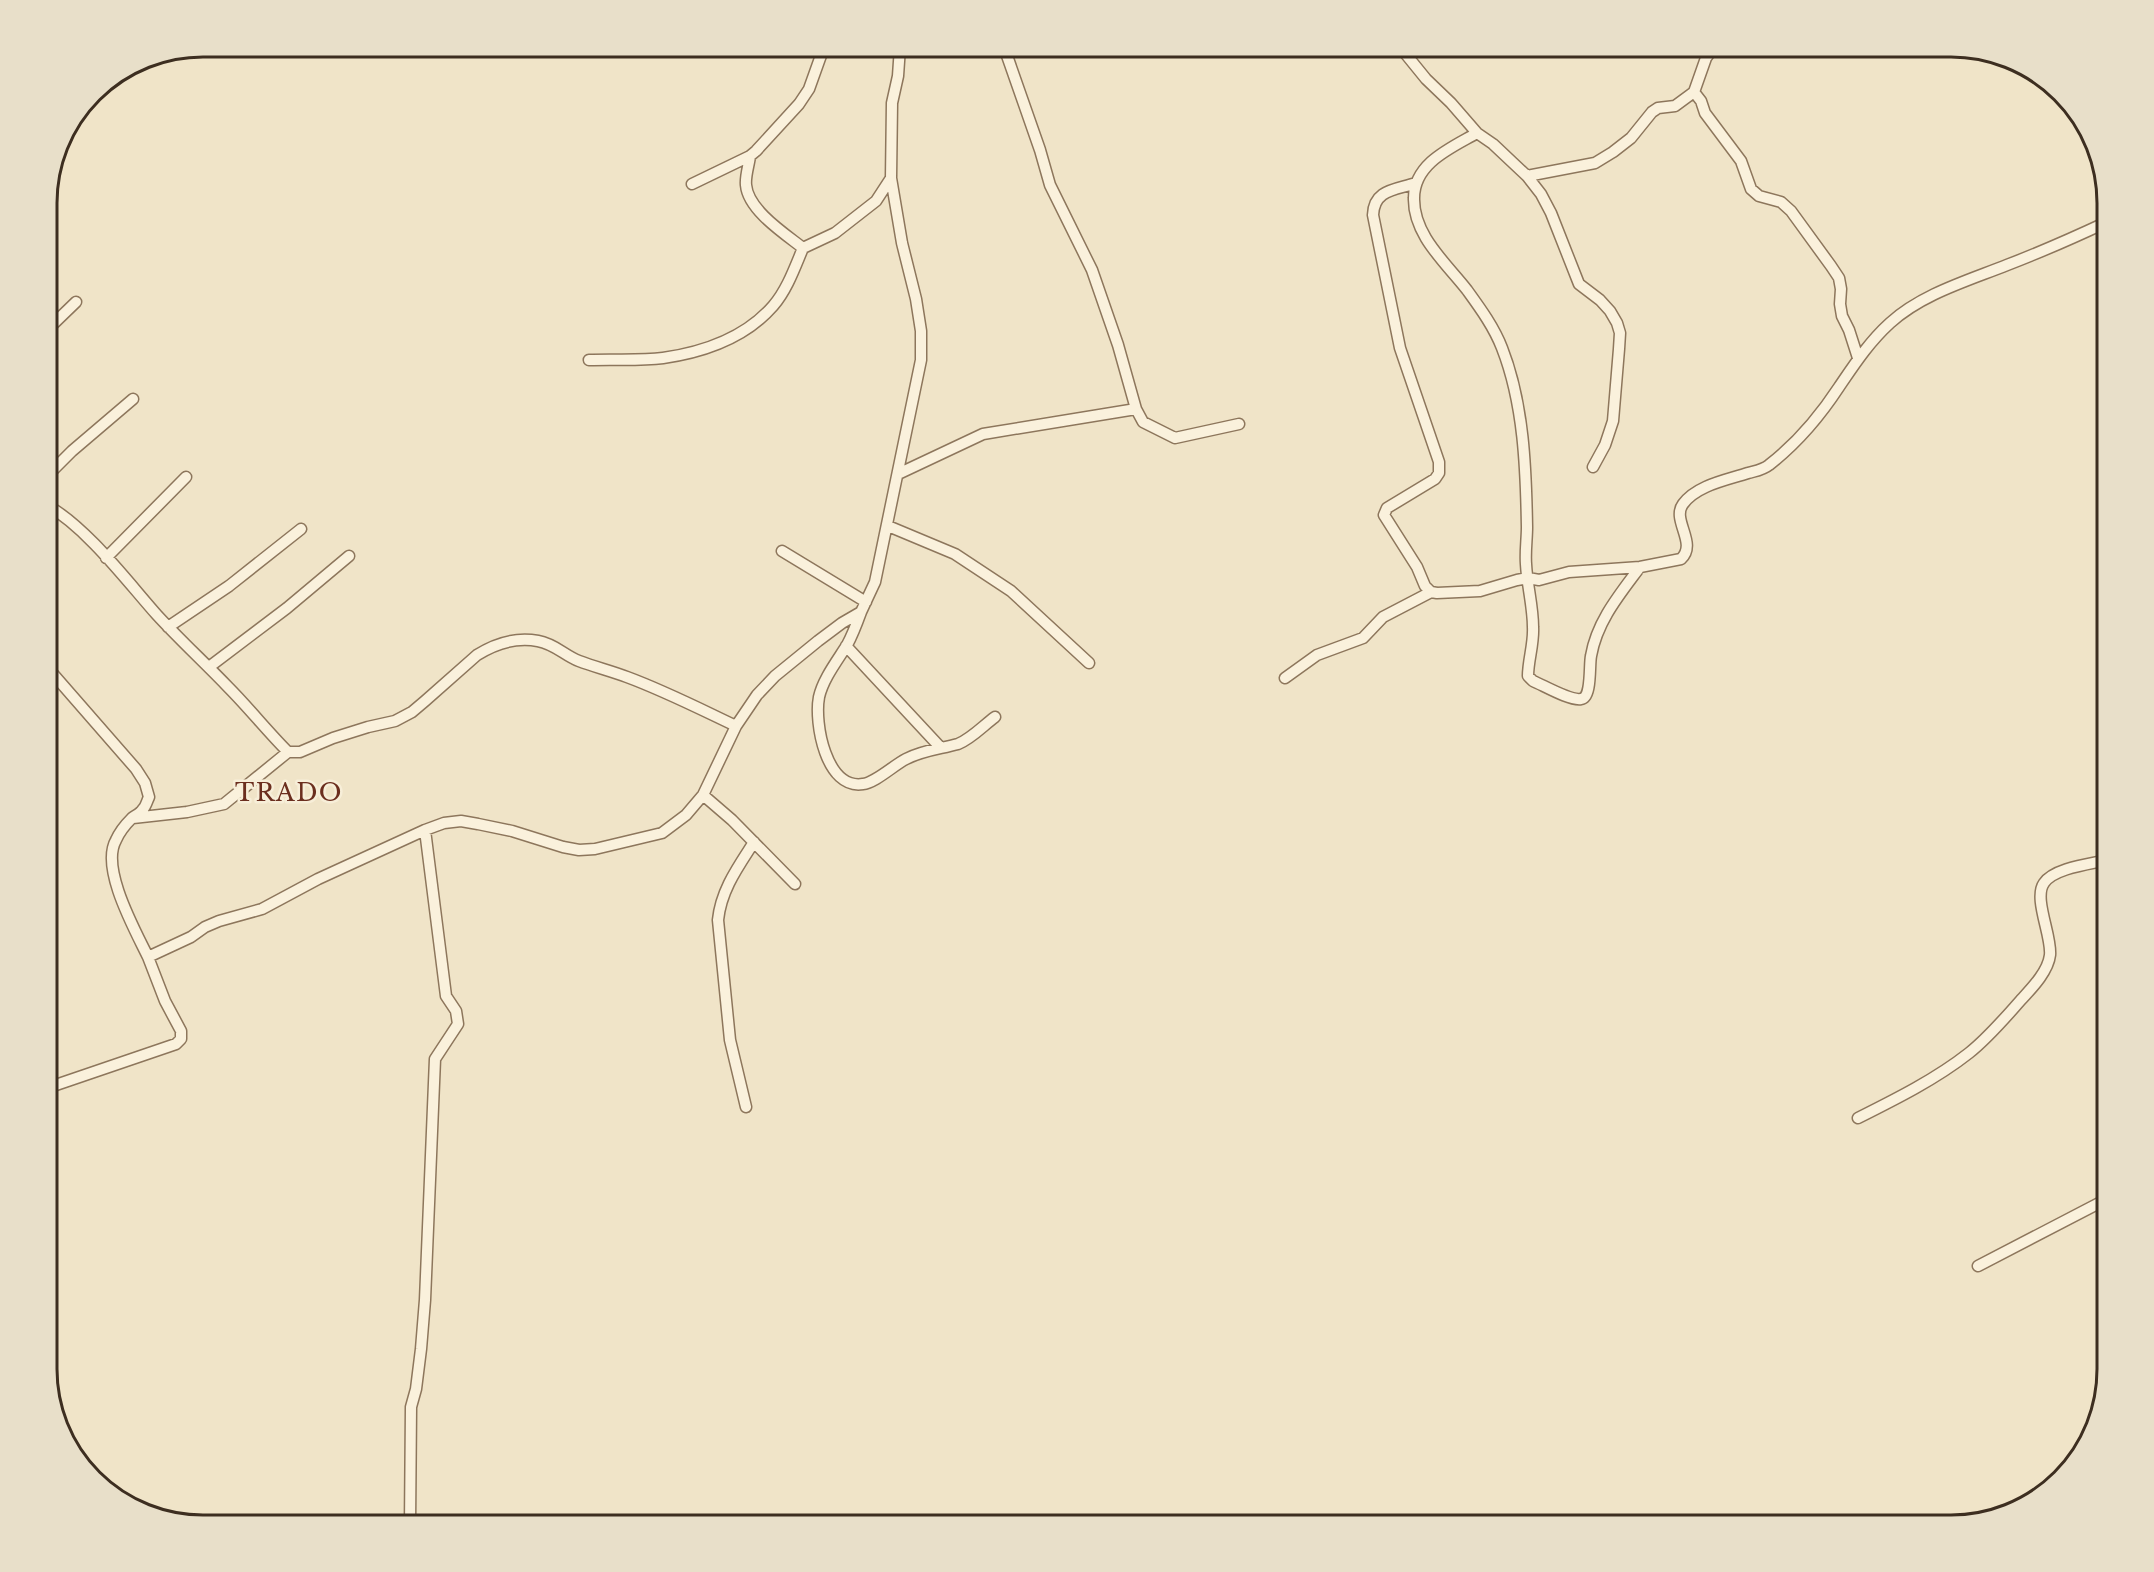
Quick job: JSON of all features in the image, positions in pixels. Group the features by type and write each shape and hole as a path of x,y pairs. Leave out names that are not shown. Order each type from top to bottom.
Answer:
{"street":[{"path":"692,184 750,156 799,104 809,89 820,57"},
{"path":"899,57 892,103 891,178 902,243 916,299 921,360 875,582 846,646 834,664 819,695 817,716 821,744 836,773 847,781 865,784 904,760 940,747 960,743 995,717"},
{"path":"1008,57 1050,185 1092,270 1118,345 1136,409 1143,422 1175,438 1239,424"},
{"path":"1409,57 1426,79 1477,133 1493,144 1527,176 1541,194 1551,213 1579,284 1610,311 1620,333 1613,421 1605,445 1593,467"},
{"path":"1527,176 1595,163 1631,138 1652,112 1658,108 1676,106 1694,92 1707,57"},
{"path":"1694,92 1701,101 1705,113 1741,161 1751,189 1759,196 1781,202 1791,211 1839,278 1842,316 1858,358"},
{"path":"1477,133 1428,164 1416,183 1413,196 1414,212 1430,245 1485,315 1502,347 1513,381 1523,459 1528,578 1533,624 1528,676 1533,681 1570,698 1580,700 1585,697 1588,692 1590,657 1603,620 1640,567"},
{"path":"750,156 746,184 749,197 766,218 803,248"},
{"path":"589,360 662,358 727,342 748,329 774,305 792,274 803,248 835,233 876,201 891,178"},
{"path":"1416,183 1380,195 1374,204 1373,215 1400,348 1439,462 1439,473 1435,479 1387,508 1384,515 1405,546 1425,586 1431,592"},
{"path":"1285,678 1317,655 1363,638 1383,617 1431,592 1480,591 1528,578 1539,580 1569,572 1640,567 1681,559 1687,547 1680,512 1682,504 1704,488 1766,468 1779,457 1815,419 1858,358 1889,324 1920,302 2097,227"},
{"path":"57,320 76,302"},
{"path":"57,466 134,399"},
{"path":"898,474 983,434 1136,409"},
{"path":"106,558 186,477"},
{"path":"57,511 106,558 168,627 288,752"},
{"path":"888,525 955,554 1011,591 1089,663"},
{"path":"168,627 229,586 301,529"},
{"path":"782,551 864,607"},
{"path":"208,667 287,608 350,556"},
{"path":"148,957 191,937 205,927 262,909 318,879 425,830 444,824 461,821 512,831 579,850 595,849 662,833 686,815 703,795 736,726 757,695 775,676 864,607"},
{"path":"132,818 187,812 224,804 288,752 300,752 342,735 394,721 412,712 489,647 504,642 522,640 552,644 578,661 670,694 736,726"},
{"path":"846,646 940,747"},
{"path":"57,678 136,769 145,783 149,797 142,811 132,818 116,838 111,860 115,881 122,899 165,1000 181,1031 181,1039 176,1044 57,1085"},
{"path":"703,795 754,842 795,885"},
{"path":"410,1515 411,1407 422,1349 435,1059 458,1024 456,1011 446,996 425,830"},
{"path":"746,1107 730,1040 718,920 719,907 724,893 754,842"},
{"path":"1858,1119 1904,1095 1968,1054 1986,1038 2031,988 2046,966 2050,954 2040,893 2043,884 2064,870 2097,862"},
{"path":"1978,1266 2097,1204"}],"district":[{"name":"TRADO","path":"289,793"}]}
